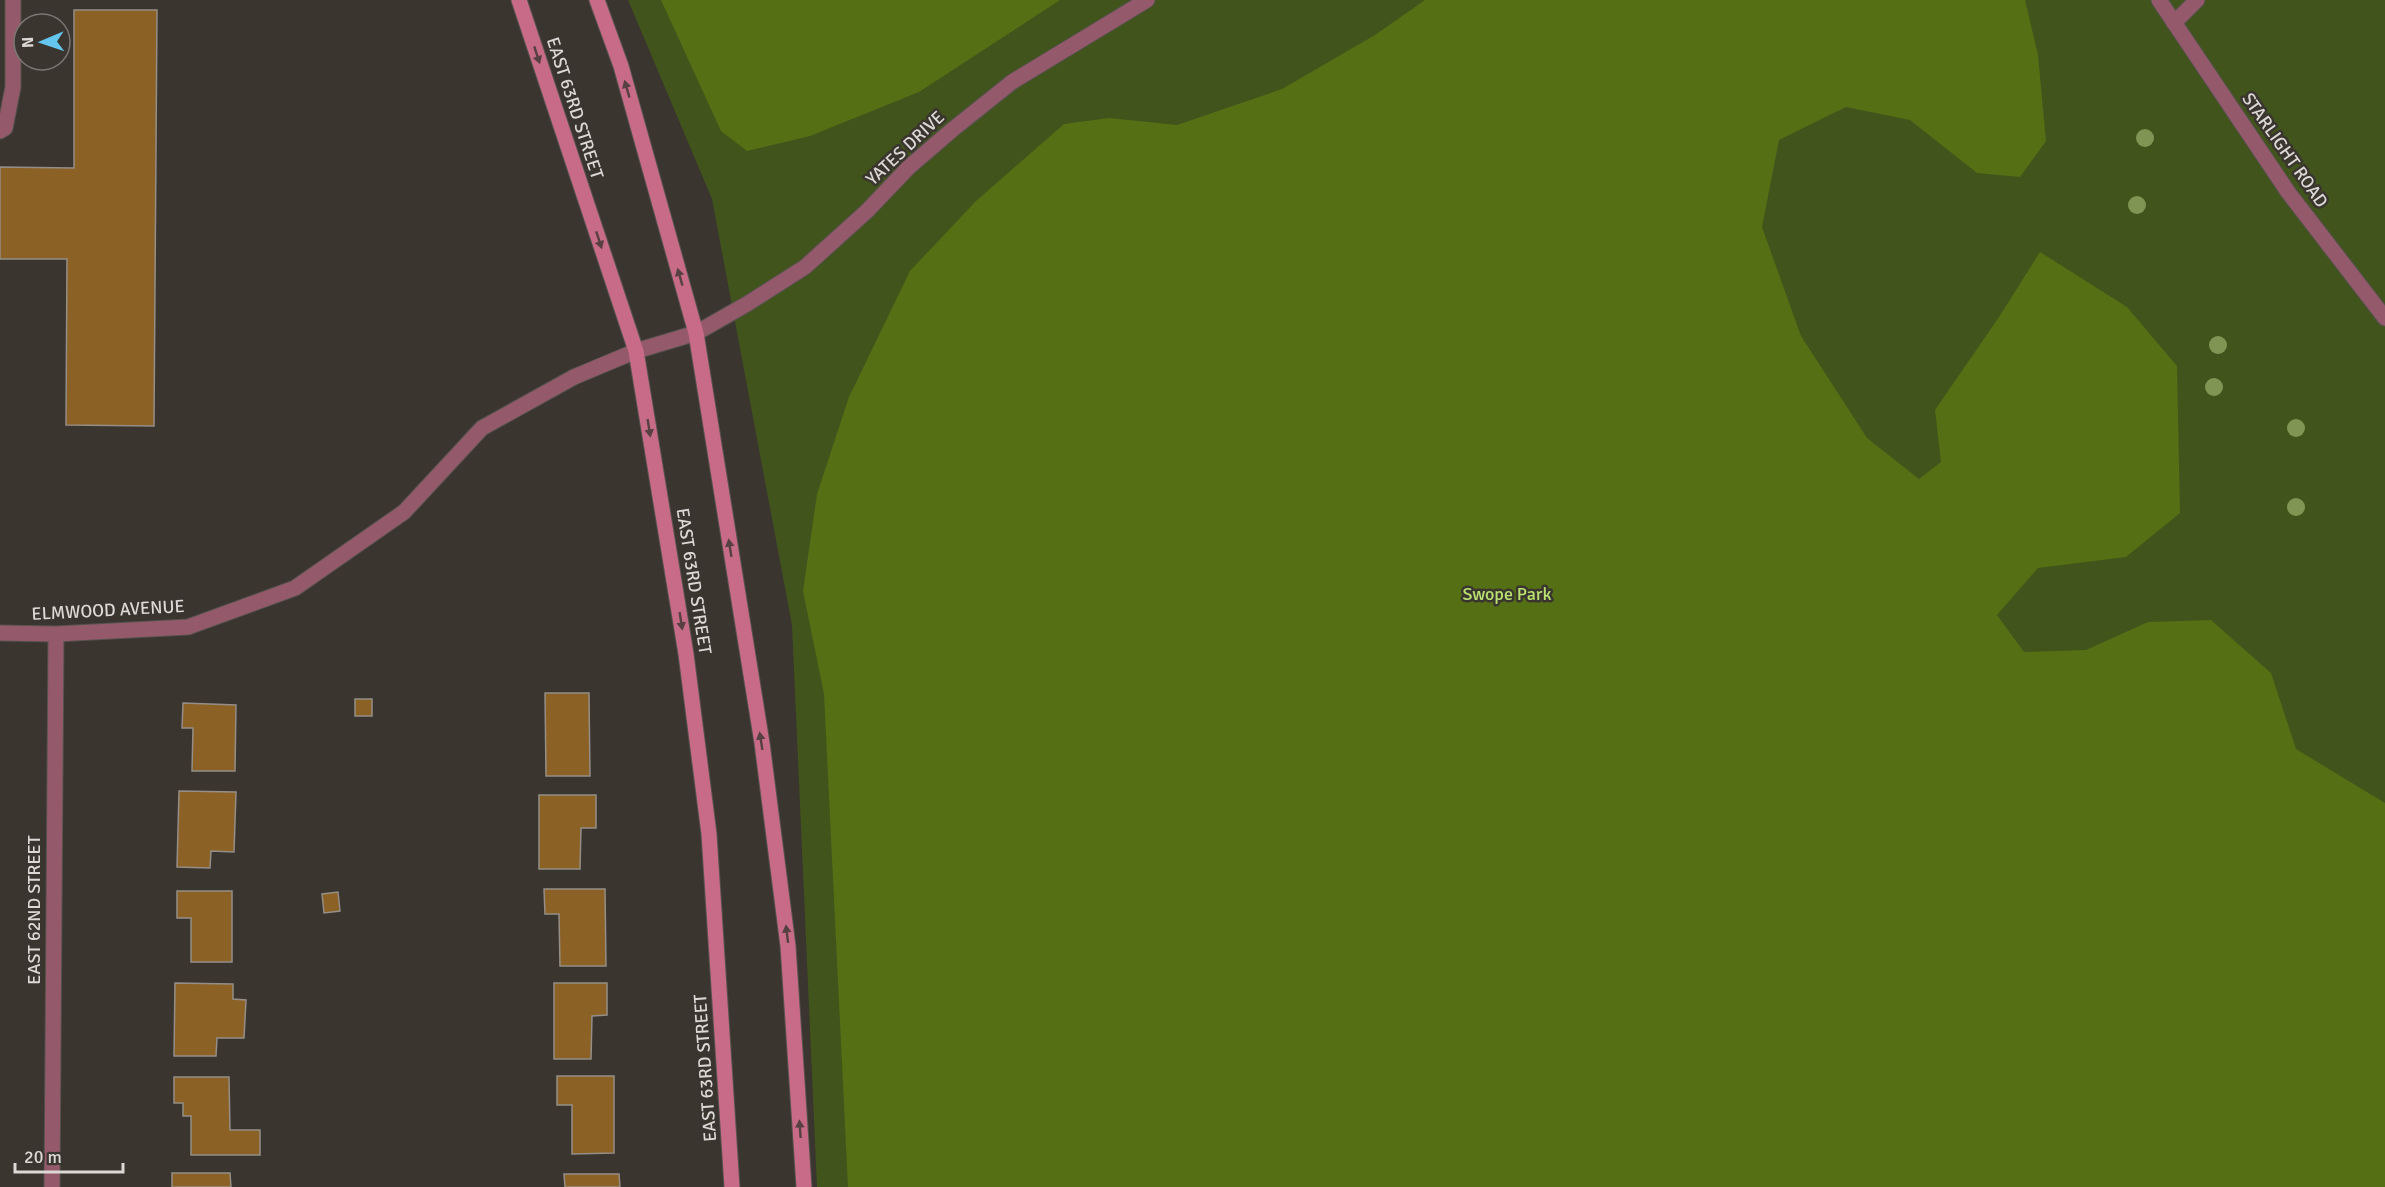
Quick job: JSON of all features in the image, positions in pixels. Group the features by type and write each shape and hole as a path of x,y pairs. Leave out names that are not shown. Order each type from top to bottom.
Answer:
{"main road":[{"name":"EAST 63RD STREET","path":"519,0 636,351 686,654 709,834 732,1187"},
{"path":"597,0 621,66 696,333 762,743 788,946 804,1187"}],"street":[{"path":"0,130 5,128 13,87 13,0"},
{"name":"YATES DRIVE","path":"636,351 696,333 805,267 867,211 918,160 1012,82 1147,0"},
{"name":"STARLIGHT ROAD","path":"2159,0 2288,192 2385,318"},
{"path":"2174,23 2197,0"},
{"name":"ELMWOOD AVENUE","path":"0,633 56,634 188,627 295,588 404,512 482,428 574,377 636,351"},
{"name":"EAST 62ND STREET","path":"52,1187 56,634"}],"green space":[{"name":"Swope Park","path":"628,0 2385,0 2385,1187 817,1187 792,625 712,199"},
{"path":"661,0 1060,0 919,92 810,136 747,151 721,131"},
{"name":"Swope Park","path":"1425,0 2025,0 2038,55 2046,141 2020,177 1977,173 1910,120 1846,107 1779,140 1762,227 1801,336 1867,438 1919,479 1941,462 1935,410 1999,317 2040,252 2127,307 2177,366 2180,513 2126,557 2038,568 1997,615 2024,652 2086,650 2148,622 2211,620 2271,673 2296,749 2385,803 2385,1187 848,1187 824,694 803,591 817,494 849,397 910,271 976,201 1064,124 1109,118 1177,125 1282,89 1375,35"}],"building":[{"path":"74,10 157,10 154,426 66,425 67,259 0,259 0,167 74,168"},
{"path":"545,693 589,693 590,776 546,776"},
{"path":"355,699 372,699 372,716 355,716"},
{"path":"183,703 236,705 235,771 192,771 193,728 182,728"},
{"path":"179,791 236,792 234,852 211,851 210,868 177,867"},
{"path":"539,795 596,795 596,828 581,828 580,869 539,869"},
{"path":"544,889 605,889 606,966 560,966 559,914 545,914"},
{"path":"177,891 232,891 232,962 191,962 191,918 177,918"},
{"path":"338,892 340,911 324,913 322,894"},
{"path":"175,983 233,984 233,999 246,1000 244,1038 217,1038 216,1056 174,1056"},
{"path":"554,983 607,983 607,1015 592,1016 591,1059 554,1059"},
{"path":"557,1076 614,1076 614,1153 572,1154 572,1105 557,1105"},
{"path":"174,1077 229,1077 230,1130 260,1130 260,1155 191,1155 191,1116 183,1116 183,1103 174,1103"},
{"path":"172,1173 230,1173 231,1187 172,1187"},
{"path":"564,1174 619,1174 620,1187 565,1187"}]}
